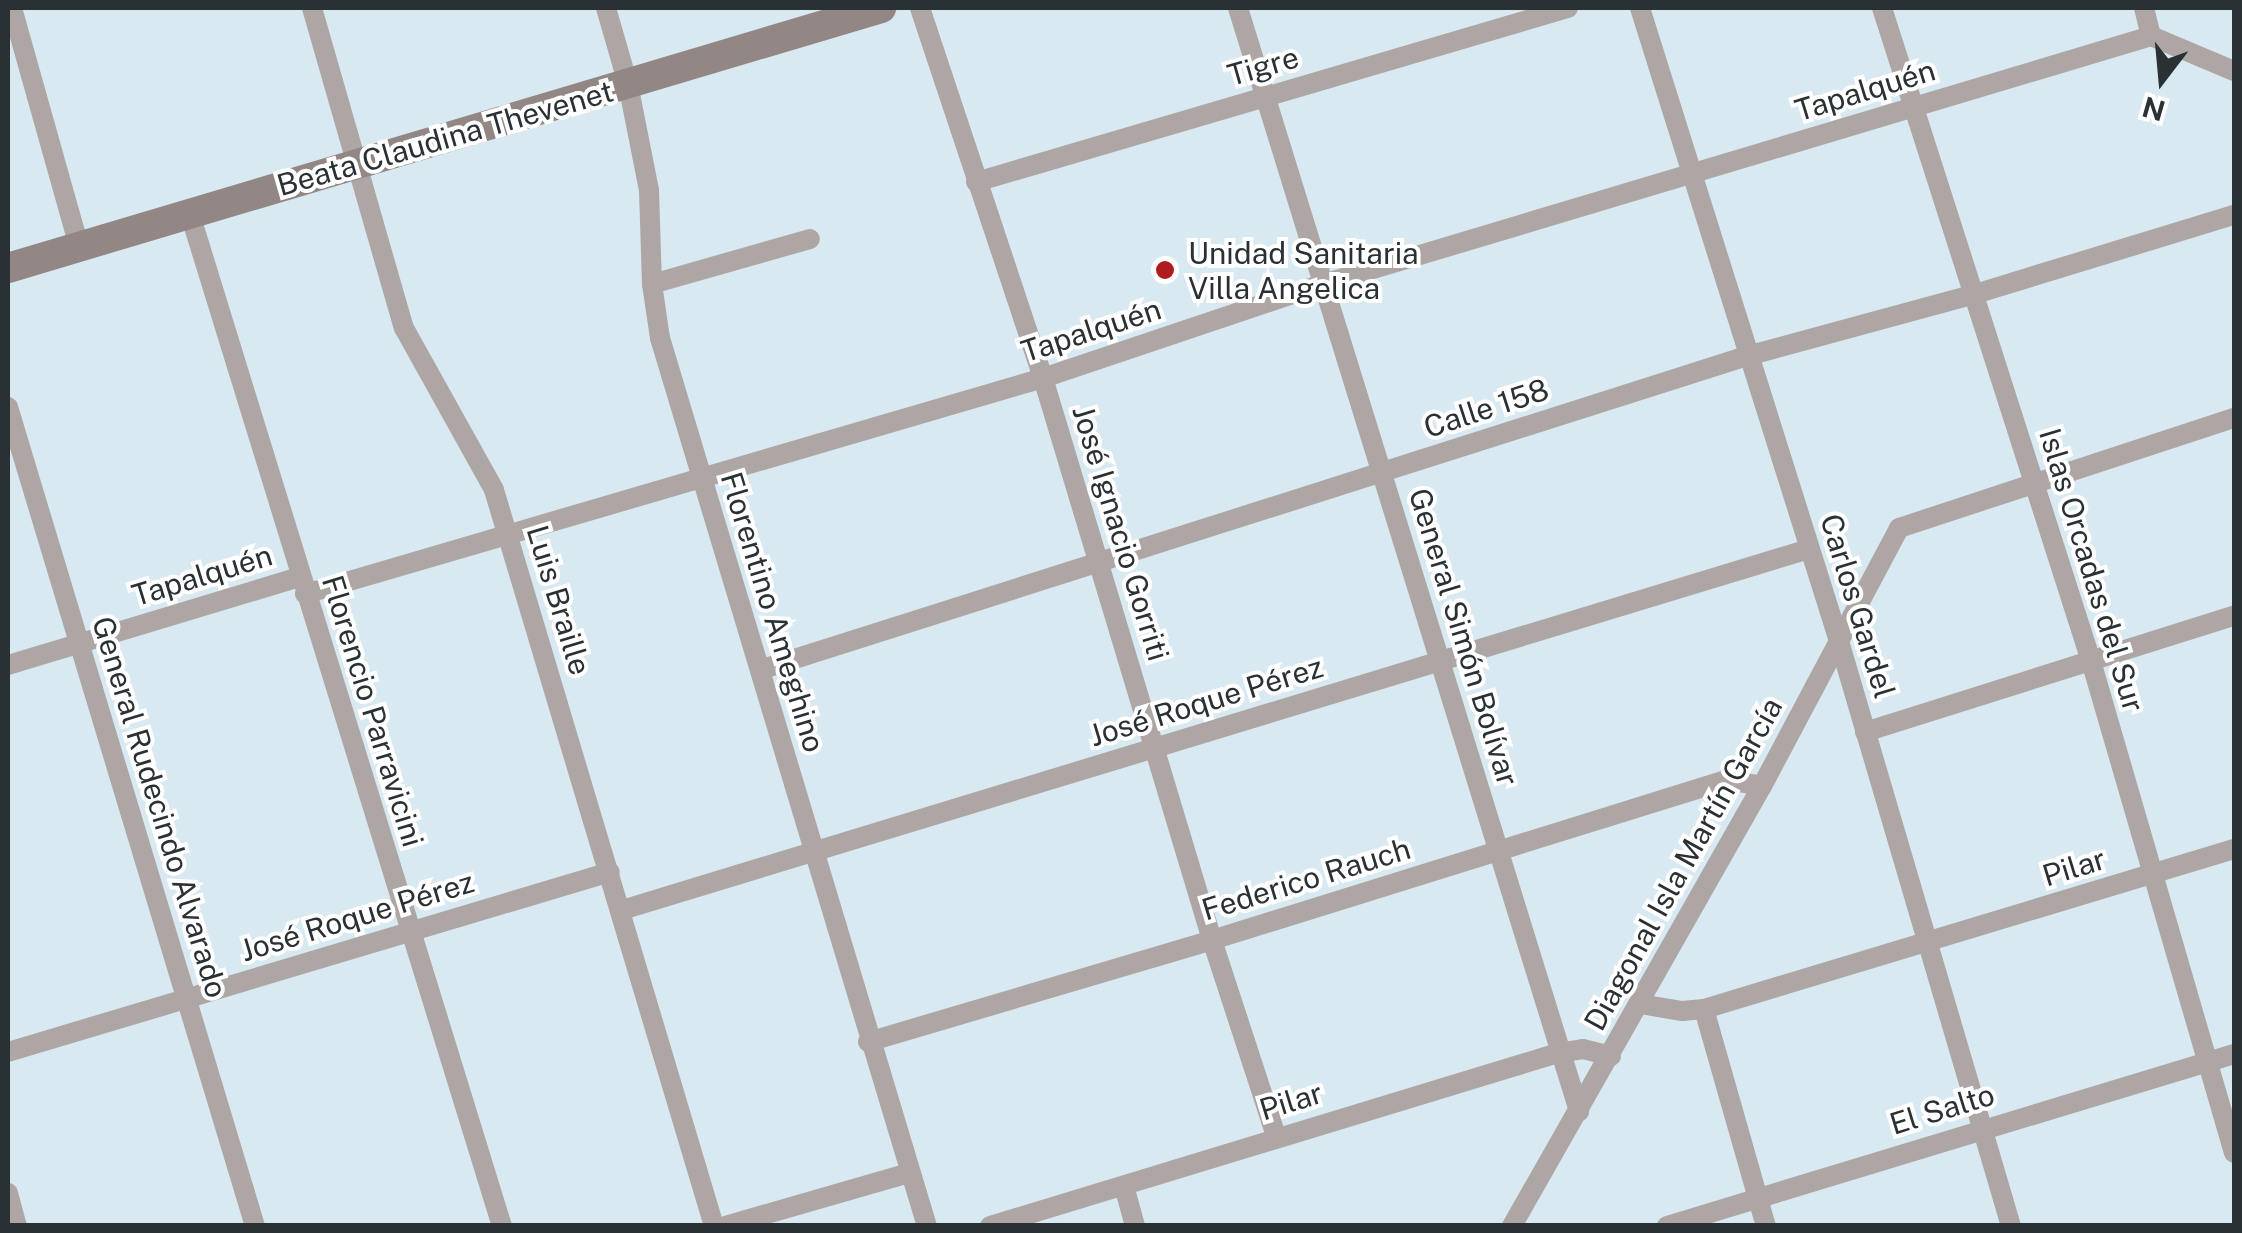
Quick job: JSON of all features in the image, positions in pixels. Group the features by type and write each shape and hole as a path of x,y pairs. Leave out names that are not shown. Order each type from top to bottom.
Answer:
{"main road":[{"name":"Beata Claudina Thevenet","path":"8,268 881,8"}],"street":[{"path":"12,8 79,247"},
{"name":"Luis Braille","path":"312,8 404,328 494,490 714,1226"},
{"name":"Florentino Ameghino","path":"606,8 628,84 649,190 652,284 660,338 926,1226"},
{"name":"José Ignacio Gorriti","path":"920,8 1043,378 1212,940 1276,1136"},
{"name":"General Simón Bolívar","path":"1238,8 1558,1053 1580,1111"},
{"name":"Tigre","path":"976,182 1568,8"},
{"name":"Carlos Gardel","path":"1640,8 1689,174 1839,641 2012,1226"},
{"name":"Islas Orcadas del Sur","path":"1882,8 2091,661 2150,876 2234,1153"},
{"path":"2144,8 2151,36 2234,71"},
{"name":"Tapalquén","path":"8,665 80,642 508,536 1043,378 1323,284 2151,36"},
{"name":"Florencio Parravicini","path":"190,214 502,1226"},
{"name":"Calle 158","path":"760,670 1747,356 1975,294 2234,214"},
{"path":"652,284 810,239"},
{"name":"General Rudecindo Alvarado","path":"8,406 256,1226"},
{"path":"2036,483 2234,418"},
{"name":"Diagonal Isla Martín García","path":"1512,1226 1762,786 1900,528 2036,483"},
{"name":"José Roque Pérez","path":"622,910 1808,549"},
{"path":"1865,732 2234,616"},
{"name":"Federico Rauch","path":"868,1042 1726,780 1762,786"},
{"name":"Pilar","path":"1640,1004 1682,1011 1704,1009 2234,849"},
{"name":"José Roque Pérez","path":"8,1052 610,872"},
{"path":"1704,1009 1766,1226"},
{"name":"Pilar","path":"990,1226 1558,1053 1583,1049 1611,1056"},
{"name":"El Salto","path":"1668,1226 2234,1054"},
{"path":"725,1226 909,1174"},
{"path":"1124,1186 1135,1226"},
{"path":"8,1193 17,1226"}],"place":[{"name":"Unidad Sanitaria Villa Angelica","path":"1165,270"}]}
